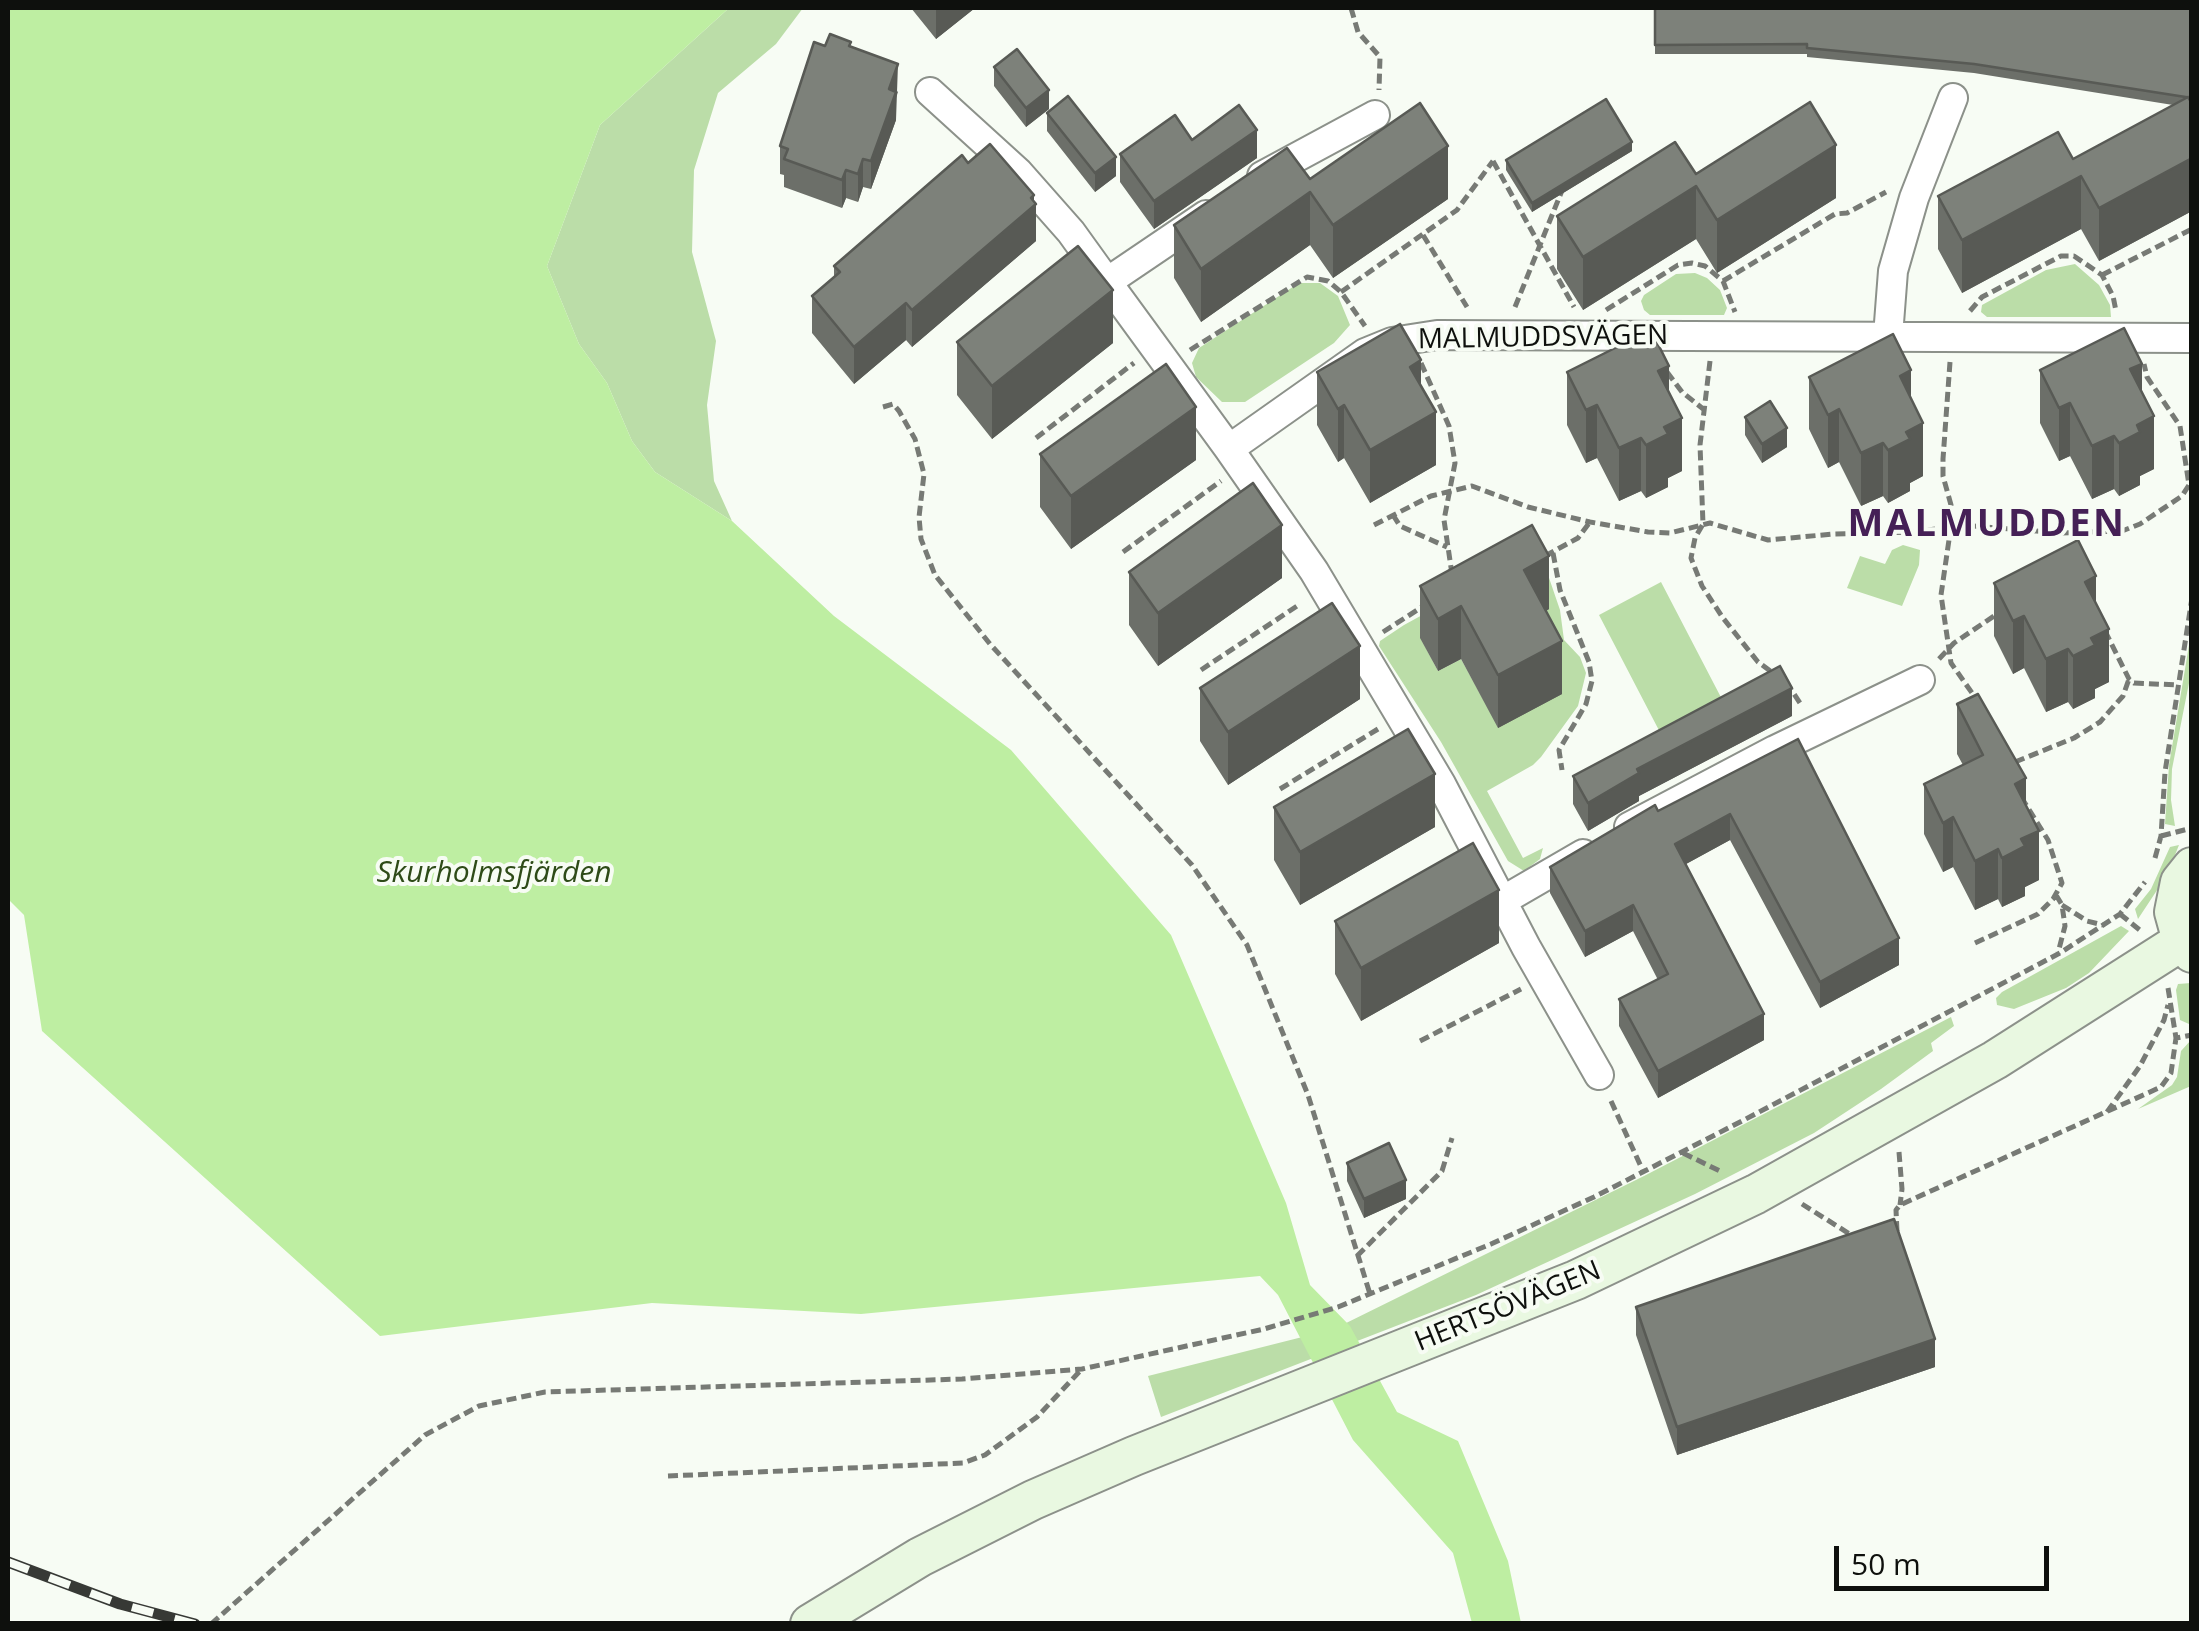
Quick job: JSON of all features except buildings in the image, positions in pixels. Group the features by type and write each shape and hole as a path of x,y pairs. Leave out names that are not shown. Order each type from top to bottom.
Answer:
{"main road":[{"path":"2187,947 2176,927 2175,896 2192,868"},
{"name":"HERTSÖVÄGEN","path":"810,1624 920,1557 1092,1474 1576,1280 1759,1192 1996,1060 2187,947"}],"street":[{"path":"930,92 1018,172 1070,232 1314,571 1441,784 1600,1075"},
{"path":"1888,336 1892,271 1924,172 1954,98"},
{"path":"1106,282 1278,165 1375,116"},
{"name":"MALMUDDSVÄGEN","path":"1229,448 1354,360 1392,342 1437,335 2192,338"},
{"path":"1502,901 1642,820 1814,730 1920,680"}],"path":[{"path":"1350,8 1358,32 1380,57 1375,116"},
{"path":"1341,292 1457,210 1492,161 1581,318"},
{"path":"1723,282 1835,214 1846,213 1924,172"},
{"path":"1508,318 1520,298 1564,188"},
{"path":"2102,275 2192,229"},
{"path":"1422,234 1473,318"},
{"path":"1961,321 1982,297 2060,256 2074,256 2102,275 2114,296 2118,322"},
{"path":"1597,319 1611,305 1678,265 1692,263 1705,266 1723,282 1736,319"},
{"path":"1179,357 1300,278 1322,278 1341,292 1370,332"},
{"path":"1711,353 1707,412 1700,445 1704,524 1695,538 1691,558 1702,586 1758,662 1794,690 1814,730"},
{"path":"1417,354 1448,426 1456,463 1444,520 1452,577"},
{"path":"1951,354 1942,459 1952,505 1941,595 1951,663 1982,708"},
{"path":"1374,525 1431,496 1472,486 1528,507 1590,522 1670,533 1704,524 1768,540 1916,532 1951,526 2115,532 2140,524 2182,496 2190,477 2180,426 2147,377 2145,356"},
{"path":"1036,438 1136,361"},
{"path":"1664,364 1682,392 1707,412"},
{"path":"883,406 892,404 899,410 915,440 924,474 919,517 921,539 935,575 990,644 1192,864 1247,945 1308,1096 1370,1294"},
{"path":"1123,552 1224,479"},
{"path":"1393,515 1400,526 1448,547"},
{"path":"1536,560 1578,538 1590,522"},
{"path":"2061,533 2064,544"},
{"path":"1552,553 1560,590 1589,662 1592,681 1586,704 1559,750 1562,770"},
{"path":"2152,867 2161,836 2165,772 2192,598"},
{"path":"1202,670 1307,599"},
{"path":"1368,641 1432,601"},
{"path":"1920,680 1948,649 1998,613"},
{"path":"2104,630 2129,680 2178,685"},
{"path":"2012,764 2074,738 2100,722 2123,696 2129,680"},
{"path":"1280,790 1385,724"},
{"path":"1975,943 2038,914 2056,894 2062,877 2021,796"},
{"path":"2161,836 2192,828"},
{"path":"211,1624 424,1435 473,1408 545,1392 962,1379 1082,1369 1338,1307 1491,1244 1643,1171 2058,954 2120,914 2146,881"},
{"path":"2056,894 2065,926 2058,954"},
{"path":"2062,905 2087,922 2103,926"},
{"path":"1420,1042 1532,982"},
{"path":"2106,1114 2140,1066 2169,1002"},
{"path":"1890,1242 1897,1234 1895,1216 1900,1205 2146,1096 2168,1080 2176,1038"},
{"path":"1600,1075 1643,1171"},
{"path":"1357,1256 1442,1172 1452,1138"},
{"path":"668,1476 963,1463 985,1455 1036,1416 1082,1369"}],"shaded area":[{"path":"729,8 803,8 776,44 718,93 694,170 692,252 716,341 707,405 714,481 732,521 655,472 632,441 607,383 579,344 547,266 600,125"},
{"path":"2075,264 2099,285 2110,305 2111,317 1987,317 1981,312 1982,305 2046,270"},
{"path":"1695,273 1720,290 1727,308 1724,315 1650,315 1644,310 1644,295 1676,274"},
{"path":"1299,283 1320,283 1338,296 1350,325 1334,343 1245,402 1222,402 1196,377 1192,363 1199,348"},
{"path":"1903,545 1920,550 1919,565 1902,606 1847,588 1860,556 1885,564 1892,550"},
{"path":"1546,569 1560,610 1564,640 1580,657 1586,673 1578,706 1541,757 1487,791 1523,858 1543,848 1540,859 1524,871 1508,861 1441,742 1379,646 1380,641 1404,625 1446,602 1421,639 1438,671 1461,659 1499,728 1524,623"},
{"path":"1661,582 1726,707 1664,740 1599,615"},
{"path":"2191,633 2191,673 2172,769 2175,826 2165,824 2169,765"},
{"path":"2179,845 2167,875 2138,919 2135,909 2151,889 2170,847"},
{"path":"2121,926 2129,931 2089,973 2066,988 2014,1009 1997,1005 1996,998 2002,992"},
{"path":"2191,983 2189,1024 2180,1020 2176,990 2178,984"},
{"path":"1951,1017 1954,1026 1931,1043 1933,1051 1881,1089 1814,1133 1695,1194 1476,1295 1161,1417 1148,1376 1334,1329 1644,1176"},
{"path":"2191,1040 2191,1086 2138,1109 2172,1085 2181,1051"}],"water":[{"name":"Skurholmsfjärden","path":"8,8 729,8 600,125 547,266 579,344 607,383 632,441 655,472 732,521 834,616 1011,750 1171,935 1286,1203 1310,1285 1350,1326 1397,1412 1458,1441 1508,1561 1521,1623 1472,1623 1453,1553 1353,1440 1278,1295 1260,1276 861,1314 652,1303 380,1336 42,1031 24,915 8,899"}],"railway":[{"path":"8,1562 120,1604 195,1624"}],"district":[{"name":"MALMUDDEN","path":"1987,525"}]}
